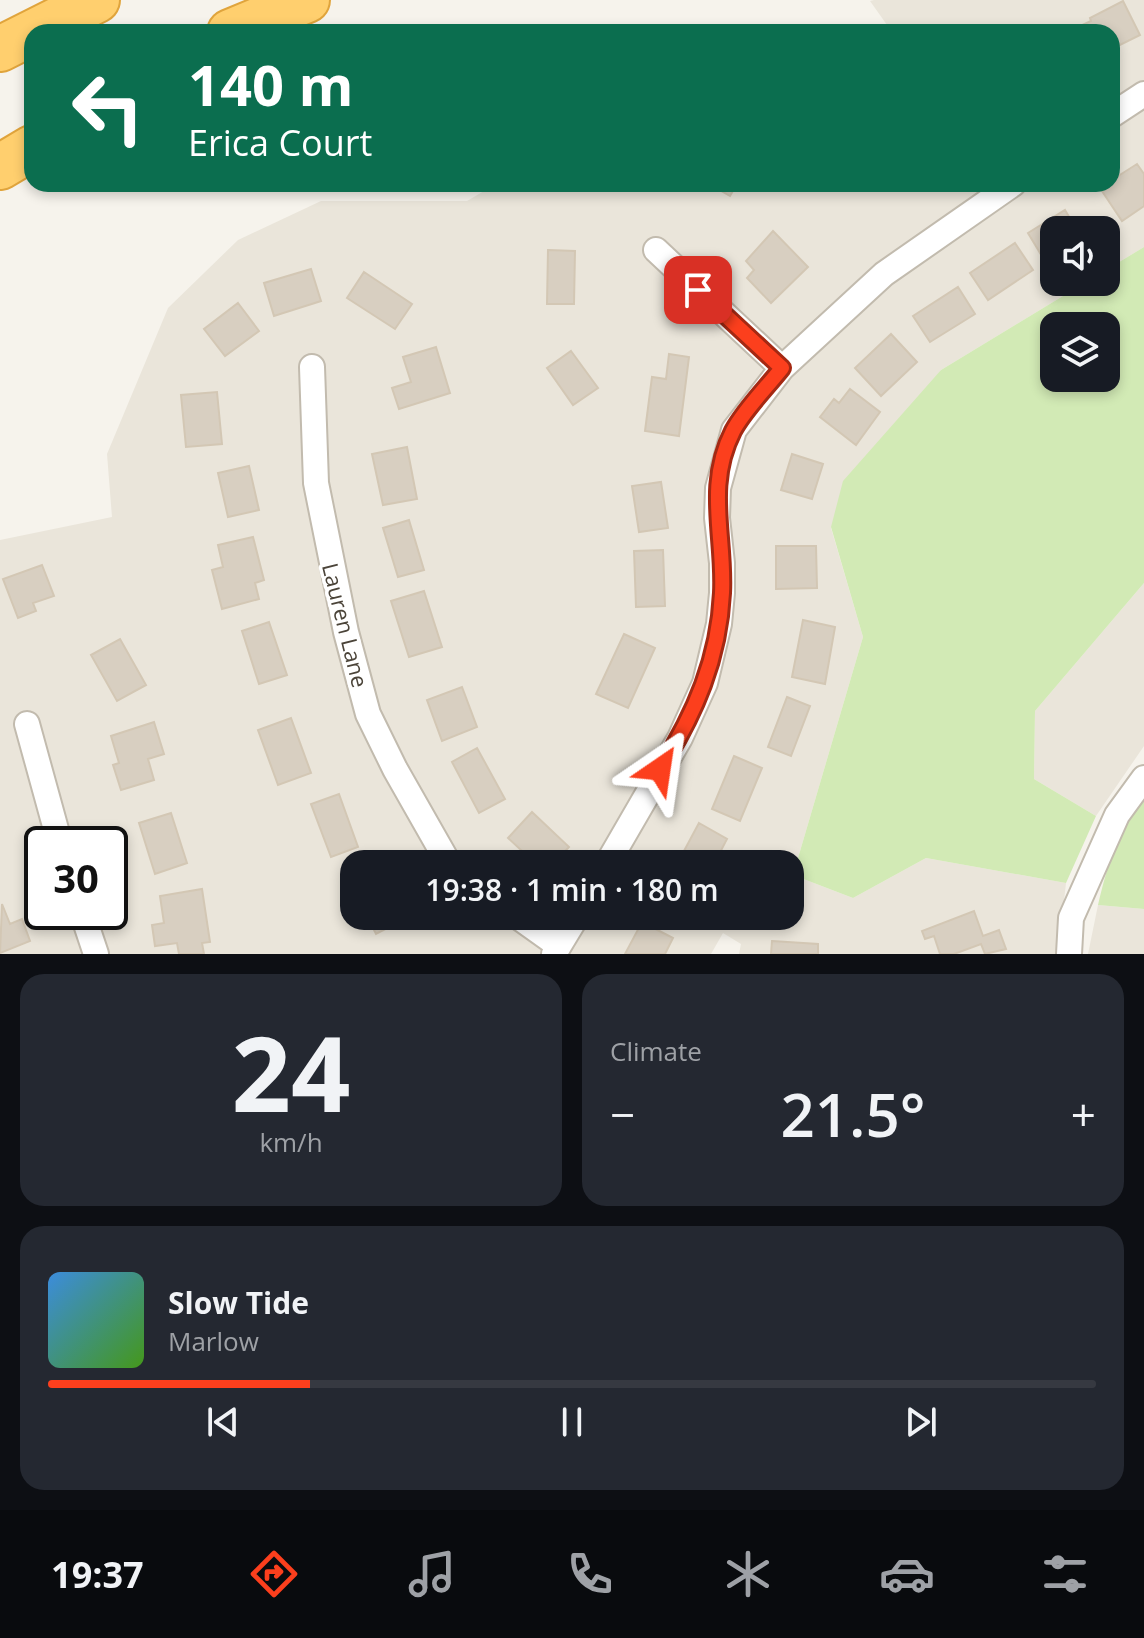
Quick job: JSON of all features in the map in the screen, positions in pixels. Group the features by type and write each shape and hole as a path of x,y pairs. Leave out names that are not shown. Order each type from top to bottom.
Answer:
{"highway":[{"path":"49,24 97,0"},
{"path":"249,24 307,0"},
{"path":"0,49 24,37"},
{"path":"0,141 24,128"},
{"path":"0,167 24,153"}],"street":[{"path":"1120,110 1144,94"},
{"path":"615,850 680,738 705,683 716,639 722,593 718,488 734,430 782,368 884,274 1002,192"},
{"path":"656,250 782,368"},
{"name":"Lauren Lane","path":"312,367 316,483 346,632 368,714 441,850"},
{"path":"27,724 55,826"},
{"path":"1069,954 1071,918 1117,815 1144,778"},
{"path":"88,930 96,954"},
{"path":"533,930 556,950 568,930"}],"shaded area":[{"path":"1144,0 1144,247 1120,262 1120,216 1040,216 1040,296 1063,296 941,370 831,528 863,637 800,850 340,850 340,930 804,930 804,879 853,898 926,858 1066,883 1058,954 739,954 741,944 723,933 711,954 0,954 0,540 112,517 107,454 168,308 238,240 321,201 467,201 482,192 1120,192 1120,24 886,24 870,1"},
{"path":"1144,583 1144,746 1096,816 1034,779 1035,711"},
{"path":"1098,905 1144,909 1144,954 1088,954"}],"green space":[{"path":"1144,247 1144,583 1035,711 1034,779 1096,816 1066,883 926,858 853,898 804,879 804,850 800,850 863,637 831,527 843,481 941,370 1063,296 1120,296 1120,262"},
{"path":"1144,793 1144,909 1098,905 1121,833"}],"building":[{"path":"1123,1 1140,35 1120,45 1120,24 1085,24 1091,21 1090,18"},
{"path":"1137,164 1144,174 1144,206 1122,221 1103,192 1120,192 1120,175"},
{"path":"1040,226 1040,253 1028,233"},
{"path":"773,231 808,267 771,303 747,278 754,270 746,261"},
{"path":"1015,243 1033,270 988,300 970,273"},
{"path":"548,250 575,251 574,304 547,304"},
{"path":"311,269 321,301 274,316 264,283"},
{"path":"364,272 412,304 395,329 347,298"},
{"path":"958,287 975,314 930,342 913,316"},
{"path":"238,303 259,331 225,356 204,329"},
{"path":"891,334 917,362 881,396 855,368"},
{"path":"436,347 450,393 399,409 392,388 411,382 403,357"},
{"path":"571,351 598,388 573,405 547,368"},
{"path":"669,354 689,357 679,436 645,431 652,377 666,379"},
{"path":"850,389 880,412 856,445 820,417 834,399 839,403"},
{"path":"217,392 222,444 186,447 181,395"},
{"path":"407,447 417,499 383,505 372,454"},
{"path":"792,454 823,464 812,499 781,490"},
{"path":"249,466 259,510 228,517 218,473"},
{"path":"661,482 668,528 639,532 632,486"},
{"path":"409,520 424,570 398,577 383,528"},
{"path":"253,537 264,580 255,583 259,599 222,609 212,570 223,567 218,545"},
{"path":"776,546 816,546 817,588 776,589"},
{"path":"663,550 665,606 636,607 634,551"},
{"path":"42,565 54,596 33,603 36,611 18,618 3,579"},
{"path":"424,591 442,647 409,657 391,601"},
{"path":"803,620 835,627 825,684 792,677"},
{"path":"269,622 287,675 259,684 242,631"},
{"path":"624,634 655,648 628,708 596,694"},
{"path":"120,639 146,685 117,701 91,655"},
{"path":"462,687 477,727 442,741 427,700"},
{"path":"787,697 810,706 791,756 768,747"},
{"path":"291,718 311,773 278,785 258,730"},
{"path":"154,722 164,754 148,759 154,780 121,790 113,765 119,763 111,736"},
{"path":"477,748 505,799 479,813 452,762"},
{"path":"734,756 762,768 740,821 712,809"},
{"path":"339,794 358,847 340,850 340,854 331,857 311,804"},
{"path":"532,812 569,847 566,850 521,850 508,838"},
{"path":"171,813 187,863 155,874 139,823"},
{"path":"699,823 727,839 721,850 685,850"},
{"path":"202,889 210,942 202,943 204,954 179,954 177,943 155,946 152,925 164,923 160,896"},
{"path":"2,904 10,924 22,919 30,941 0,953"},
{"path":"974,911 983,936 999,930 1006,949 985,954 981,944 954,954 940,954 934,936 925,939 922,931"},
{"path":"638,930 658,930 673,938 665,954 625,954"},
{"path":"772,941 818,944 818,954 771,954"}],"route":[{"path":"660,769 694,711 705,683 719,624 722,563 717,518 718,488 724,458 734,430 782,368 698,290"}]}
